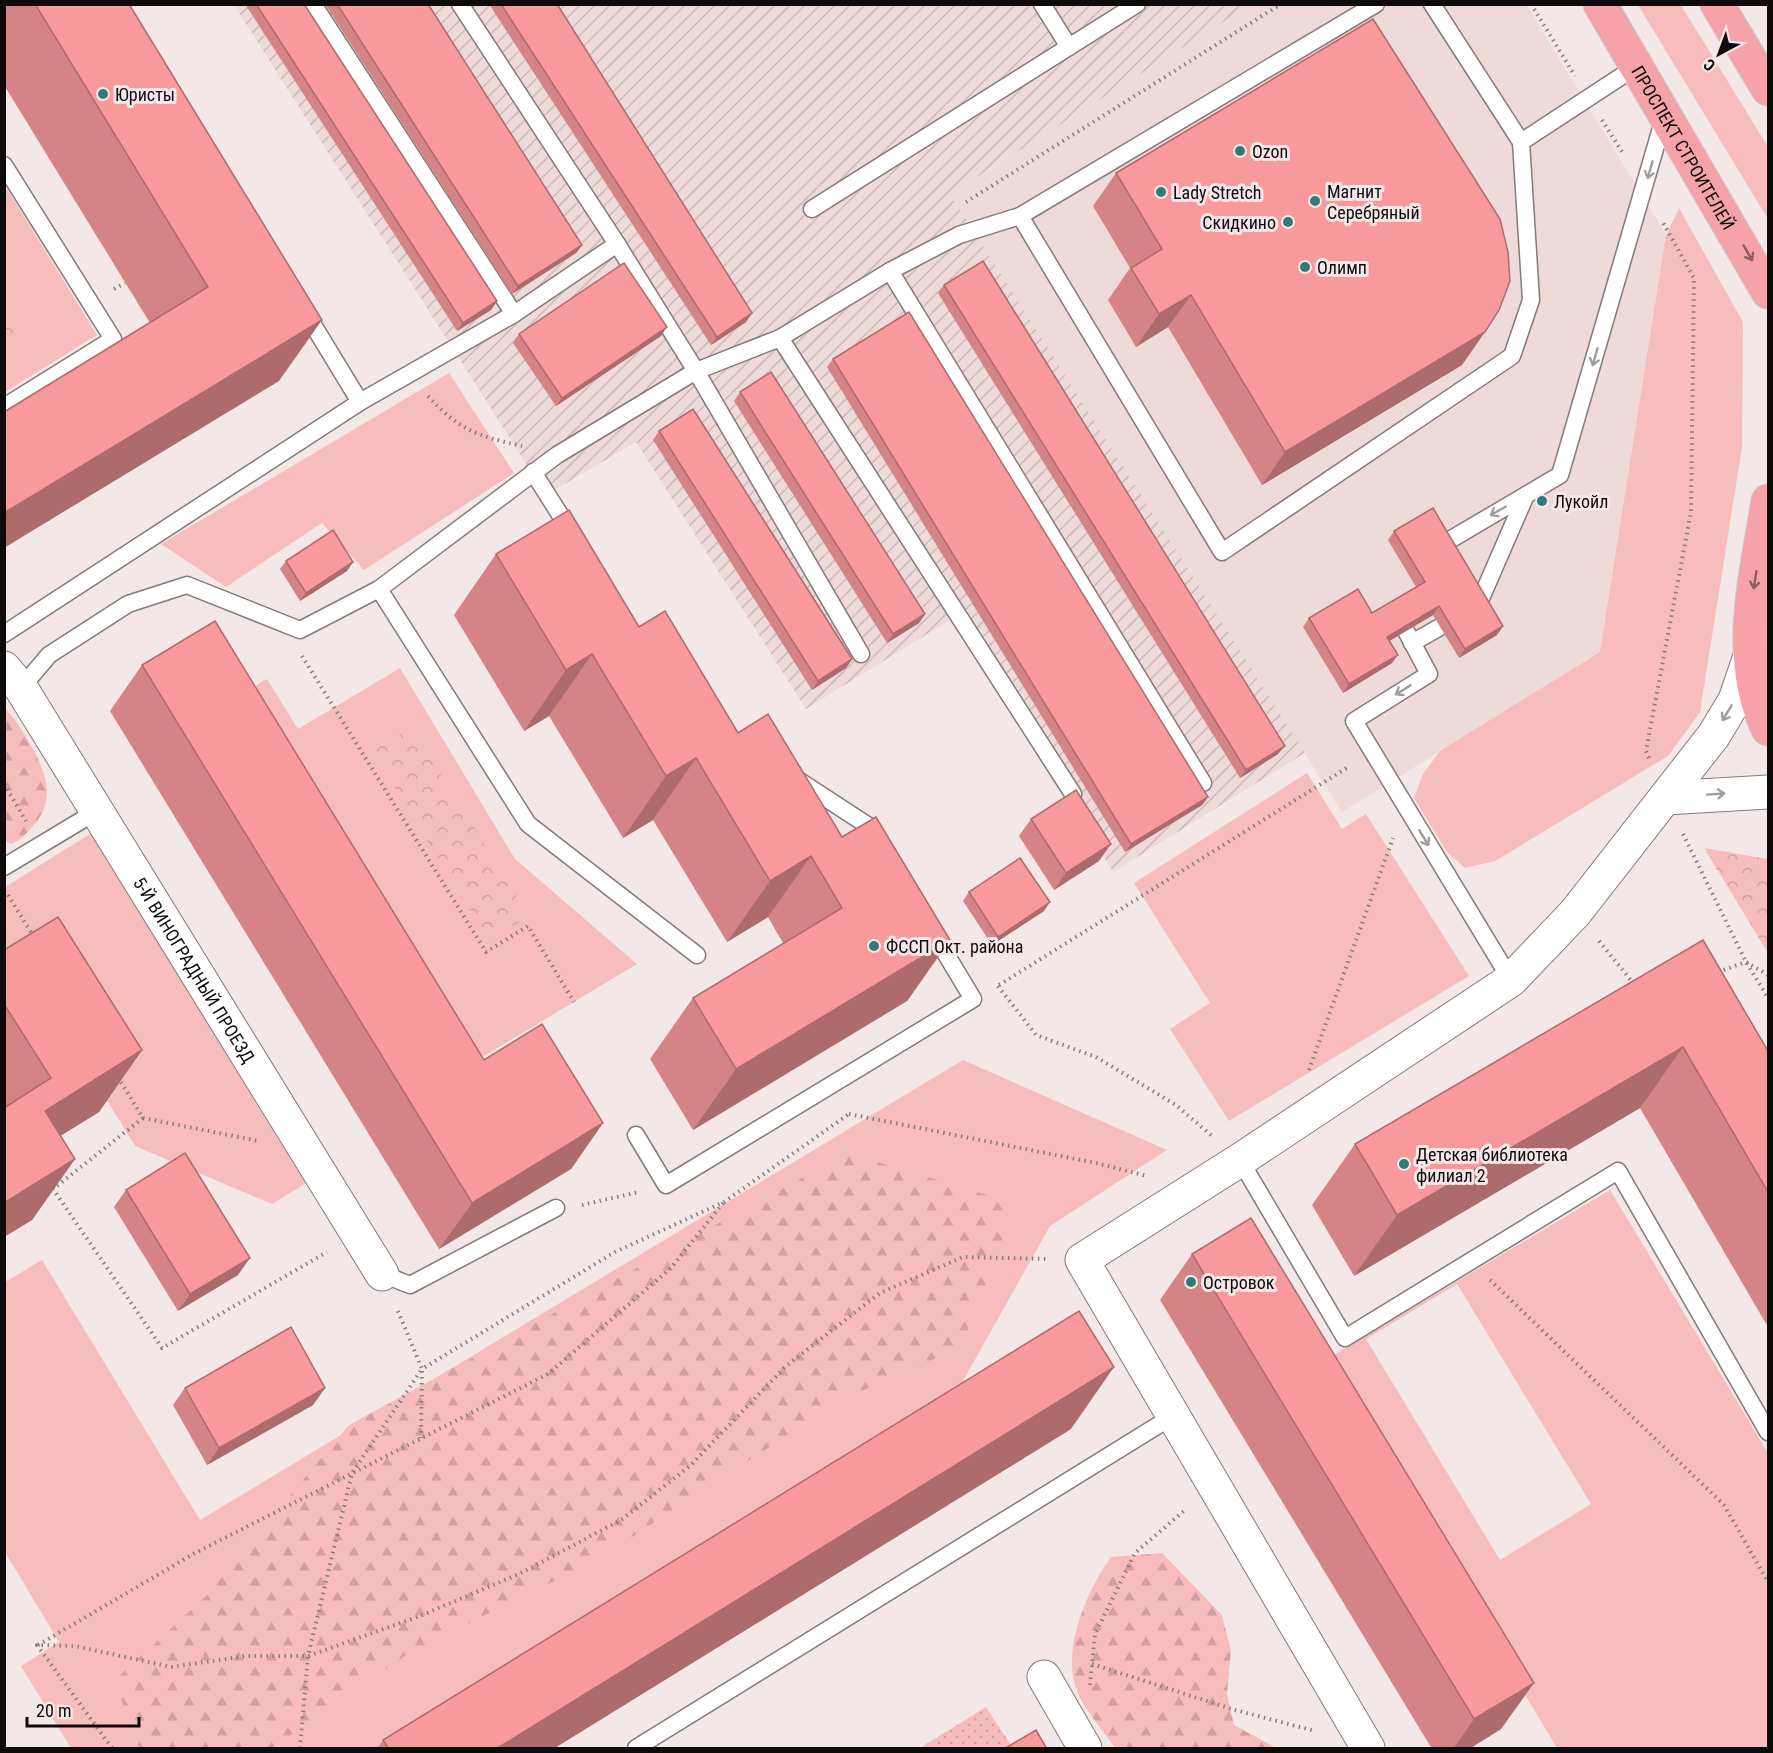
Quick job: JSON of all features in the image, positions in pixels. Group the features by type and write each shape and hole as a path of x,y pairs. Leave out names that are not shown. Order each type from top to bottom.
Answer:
{"main road":[{"name":"ПРОСПЕКТ СТРОИТЕЛЕЙ","path":"1600,4 1768,292"},
{"path":"1717,4 1768,89"},
{"path":"1768,501 1751,609 1749,659 1756,696 1768,729"}],"street":[{"path":"1367,1746 1082,1260 1240,1160 1511,980 1575,913 1714,735 1735,700 1749,659"},
{"name":"5-Й ВИНОГРАДНЫЙ ПРОЕЗД","path":"13,678 382,1274"},
{"path":"1665,798 1768,792"},
{"path":"1044,1677 1085,1748"}],"lane":[{"path":"313,4 514,314"},
{"path":"460,4 617,244 696,371 861,654"},
{"path":"1042,4 1069,47"},
{"path":"812,209 1137,4"},
{"path":"13,678 128,604 187,585 300,630 379,589 557,455 696,371 780,338 890,271 959,235 1020,216 1376,4"},
{"path":"1020,216 1222,552 1512,356 1531,300 1521,142 1432,4"},
{"path":"1521,142 1637,66"},
{"path":"1443,544 1560,475 1665,114"},
{"path":"4,165 113,339 4,407"},
{"path":"4,634 360,402 514,314 617,244"},
{"path":"890,271 1203,783"},
{"path":"293,291 360,402"},
{"path":"780,338 1073,794"},
{"path":"533,472 583,550"},
{"path":"1479,603 1527,495"},
{"path":"379,589 528,824 697,955"},
{"path":"1440,627 1409,637 1429,674 1354,721 1511,980"},
{"path":"781,770 870,827 888,857"},
{"path":"4,867 97,811"},
{"path":"636,1135 666,1185 973,999 924,918"},
{"path":"1240,1160 1345,1338 1618,1171 1768,1432"},
{"path":"382,1274 410,1285 556,1208"},
{"path":"636,1749 1173,1416"}],"path":[{"path":"958,207 1281,4"},
{"path":"1531,4 1644,188 1694,278 1691,512 1646,751 1665,798 1746,962 1768,998"},
{"path":"409,375 448,418 479,437 557,455"},
{"path":"281,623 486,952 528,926 574,1002"},
{"path":"973,999 1372,752"},
{"path":"4,784 40,845"},
{"path":"1308,1072 1405,806"},
{"path":"4,889 34,939"},
{"path":"1575,913 1638,989"},
{"path":"1713,974 1746,962"},
{"path":"1746,962 1768,975"},
{"path":"999,985 1036,1035 1096,1057 1176,1105 1240,1160"},
{"path":"113,1069 143,1118 305,1150"},
{"path":"786,1112 849,1114 1096,1163 1194,1189"},
{"path":"300,1749 308,1656 352,1473 422,1369 615,1252 724,1202 849,1114"},
{"path":"143,1118 53,1189 162,1348 357,1234"},
{"path":"556,1208 591,1203 666,1185"},
{"path":"38,1646 195,1553 548,1374 671,1269 724,1202"},
{"path":"38,1646 75,1646 171,1666 246,1656 308,1656 420,1616 519,1574 621,1520 690,1466 786,1366 880,1293 963,1257 1082,1260"},
{"path":"1470,1261 1724,1505 1768,1582"},
{"path":"382,1274 422,1369 421,1438"},
{"path":"1085,1748 1095,1634 1135,1553 1213,1484"},
{"path":"38,1646 112,1749"},
{"path":"1092,1664 1235,1710 1367,1746"}],"shaded area":[{"path":"234,5 1250,5 950,194 1305,753 1113,872 953,618 806,709 636,442 546,495"},
{"path":"1250,5 1527,5 1666,235 1600,652 1342,812 950,194"}],"green space":[{"path":"1638,5 1681,5 1768,147 1768,219"},
{"path":"4,184 97,335 5,392 4,392"},
{"path":"1679,208 1743,322 1742,447 1700,712 1668,756 1495,861 1465,868 1447,852 1414,798 1423,774 1440,751 1600,652 1666,235"},
{"path":"4,309 17,330 5,337 4,337"},
{"path":"449,373 514,473 364,570 322,523 226,587 161,544"},
{"path":"400,668 515,859 637,964 444,1080 248,690 267,679 298,729"},
{"path":"5,708 19,725 39,761 44,773 47,794 38,820 23,837 11,844 4,840"},
{"path":"412,727 529,916 488,941 372,751"},
{"path":"1307,773 1342,829 1366,814 1469,976 1229,1121 1170,1029 1210,1003 1134,883"},
{"path":"93,832 308,1182 272,1204 135,1146 21,960 5,969 5,887"},
{"path":"1704,848 1768,859 1768,953"},
{"path":"963,1060 1167,1150 1050,1226 954,1397 391,1748 71,1748 21,1666 59,1642 5,1552 5,1282 42,1260 200,1520"},
{"path":"848,1153 1017,1204 961,1347 841,1400 600,1558 406,1655 273,1748 142,1748 136,1744 115,1680 204,1598 349,1425"},
{"path":"1610,1190 1768,1453 1768,1748 1557,1748 1324,1361","holes":["1457,1284 1591,1504 1500,1560 1366,1339"]},
{"path":"1162,1553 1222,1615 1231,1650 1227,1694 1234,1725 1276,1748 1115,1748 1081,1699 1074,1682 1073,1645 1084,1606 1092,1588 1111,1557"},
{"path":"986,1707 1013,1748 920,1748"}],"building":[{"path":"35,4 129,4 322,320 4,513 4,412 208,287"},
{"path":"256,4 304,4 497,301 463,323"},
{"path":"337,4 428,4 582,245 518,286"},
{"path":"501,4 557,4 752,313 717,337"},
{"name":"Олимп","path":"1373,19 1500,219 1508,252 1510,281 1499,310 1485,332 1285,452 1191,295 1159,314 1131,268 1162,249 1116,173"},
{"path":"983,261 1285,746 1246,770 944,285"},
{"path":"624,263 667,327 562,398 519,334"},
{"path":"909,312 1208,797 1131,844 833,359"},
{"path":"771,372 925,614 893,634 740,392"},
{"path":"693,409 852,659 818,681 659,431"},
{"path":"1433,508 1503,626 1465,649 1439,606 1387,637 1398,655 1349,684 1309,618 1358,589 1372,613 1425,582 1394,531"},
{"path":"569,510 639,627 665,611 738,733 768,714 842,837 876,817 950,940 736,1069 693,998 842,908 811,856 770,881 696,758 666,776 592,654 566,670 496,554"},
{"path":"333,530 353,562 306,593 286,561"},
{"path":"215,621 484,1060 542,1024 603,1123 472,1203 142,665"},
{"path":"1076,790 1111,844 1066,873 1031,819"},
{"path":"1020,858 1050,902 998,937 969,892"},
{"path":"58,917 142,1050 45,1111 75,1159 4,1203 4,1108 51,1078 4,1004 4,950"},
{"path":"1703,940 1768,1051 1768,1192 1683,1047 1397,1215 1355,1144"},
{"path":"185,1153 250,1258 190,1294 126,1190"},
{"path":"1251,1218 1534,1683 1474,1719 1192,1254"},
{"path":"1079,1311 1114,1367 496,1749 389,1749 383,1740"},
{"path":"291,1327 325,1388 219,1448 185,1388"},
{"path":"1036,1730 1047,1749 1004,1749"}],"place":[{"name":"Юристы","path":"103,94"},
{"name":"Ozon","path":"1240,151"},
{"name":"Lady Stretch","path":"1161,192"},
{"name":"Магнит Серебряный","path":"1315,201"},
{"name":"Скидкино","path":"1288,222"},
{"name":"Олимп","path":"1305,267"},
{"name":"Лукойл","path":"1542,501"},
{"name":"ФССП Окт. района","path":"874,946"},
{"name":"Детская библиотека филиал 2","path":"1404,1164"},
{"name":"Островок","path":"1191,1282"}]}
